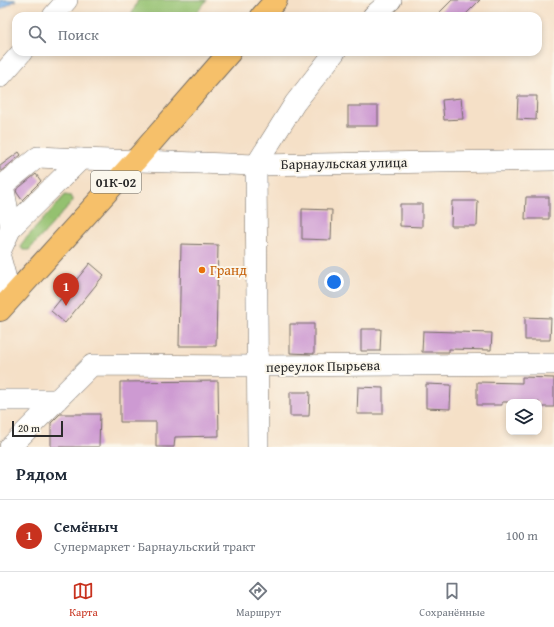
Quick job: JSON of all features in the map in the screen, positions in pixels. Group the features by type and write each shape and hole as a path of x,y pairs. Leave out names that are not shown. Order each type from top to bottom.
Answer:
{"main road":[{"path":"266,12 276,0"},
{"name":"01К-02","path":"6,304 135,161 227,56"}],"street":[{"path":"56,12 66,0"},
{"path":"378,12 391,0"},
{"path":"0,77 18,56"},
{"path":"258,447 256,165 296,104 332,56"},
{"name":"Барнаульская улица","path":"11,228 3,185 38,157 81,160 256,165 554,160"},
{"path":"0,252 11,228 81,160"},
{"path":"0,257 6,304"},
{"name":"переулок Пырьева","path":"57,400 92,365 257,366 554,364"},
{"path":"0,400 57,400"},
{"path":"10,447 57,400"}],"green space":[{"path":"138,0 207,0 197,12 133,12"},
{"path":"65,195 71,196 73,201 29,250 23,250 21,247 22,243"}],"water":[{"path":"0,0 16,0 0,10"}],"building":[{"path":"452,0 480,0 468,12 440,12"},
{"path":"518,96 537,96 536,120 517,119"},
{"path":"461,98 463,119 444,120 442,100"},
{"path":"348,106 378,106 378,126 348,126"},
{"path":"19,152 21,155 0,172 0,166"},
{"path":"36,174 41,181 22,200 16,190"},
{"path":"526,197 549,197 549,219 525,219"},
{"path":"452,201 478,201 477,226 451,226"},
{"path":"400,204 422,204 422,227 400,226"},
{"path":"302,209 332,210 331,240 302,239"},
{"path":"181,244 218,245 216,346 179,346"},
{"path":"90,263 104,275 65,323 51,311"},
{"path":"525,317 551,318 550,340 525,340"},
{"path":"290,324 314,324 314,354 290,353"},
{"path":"361,329 381,329 380,351 361,351"},
{"path":"423,331 492,333 491,350 449,349 449,352 422,352"},
{"path":"522,377 554,378 554,407 542,407 542,399 506,399 506,402 502,402 502,405 477,405 477,382 522,383"},
{"path":"218,381 219,436 175,437 174,447 156,447 156,422 120,422 120,382"},
{"path":"426,384 451,385 450,409 426,408"},
{"path":"358,387 383,388 383,414 357,414"},
{"path":"290,392 310,392 309,416 290,416"},
{"path":"60,414 100,414 99,447 51,447 51,423"}],"place":[{"name":"Гранд","path":"202,270"},
{"name":"Семёныч","path":"66,306"}]}
